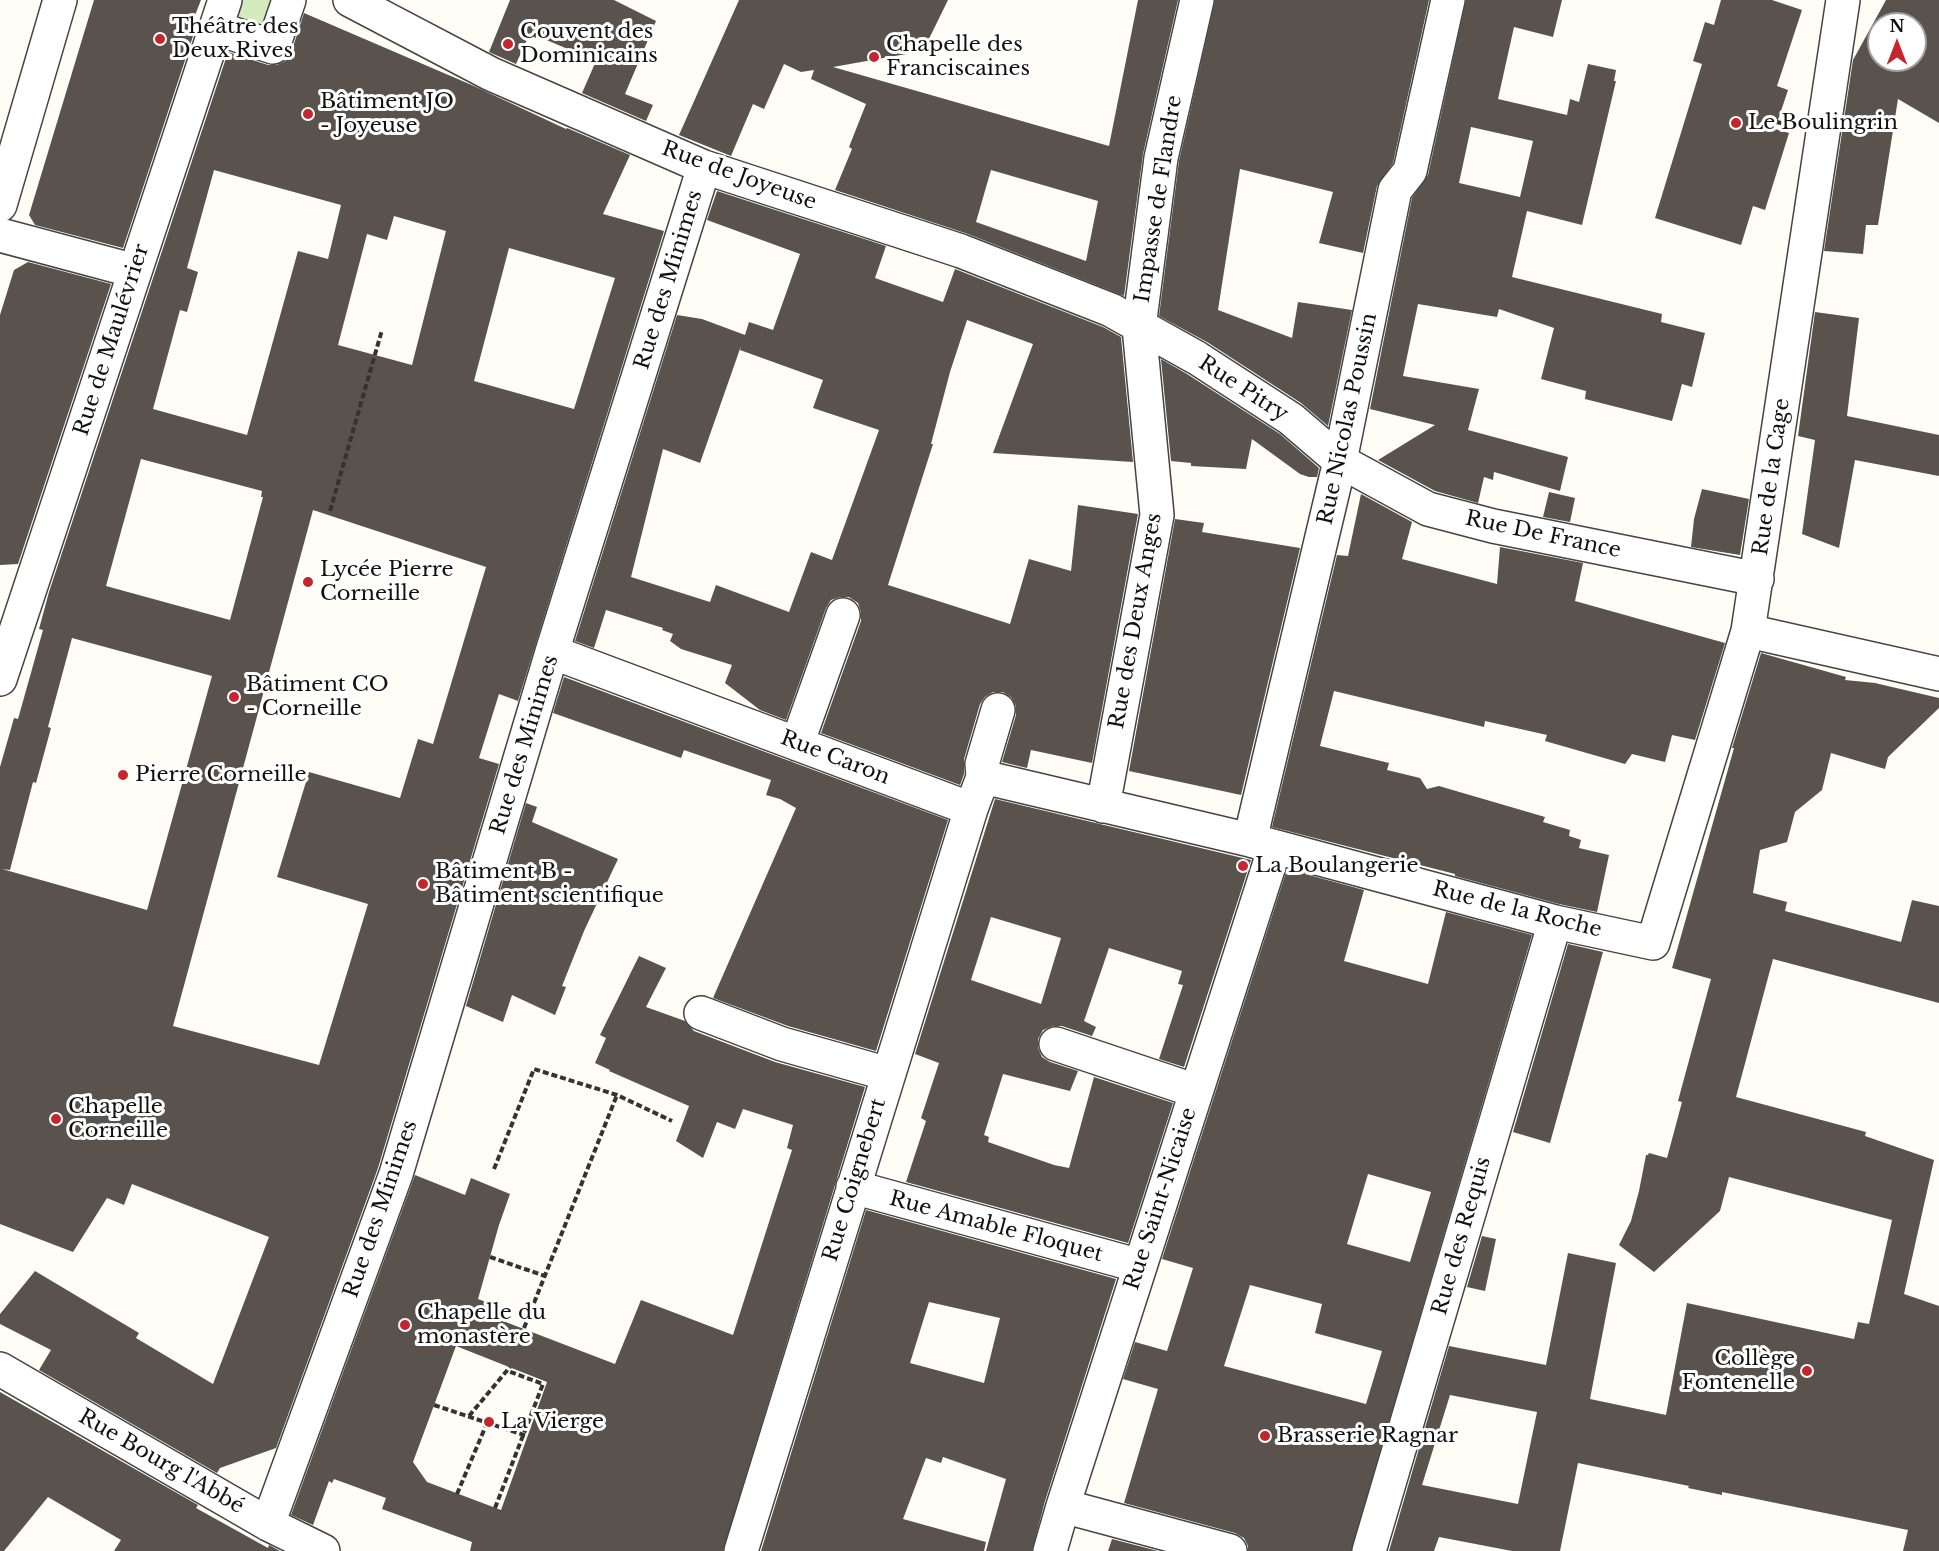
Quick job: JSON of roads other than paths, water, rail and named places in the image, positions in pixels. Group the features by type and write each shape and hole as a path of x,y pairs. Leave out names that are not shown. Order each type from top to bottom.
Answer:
{"street":[{"path":"0,205 60,0"},
{"path":"220,14 273,47 289,0"},
{"name":"Rue de Joyeuse","path":"350,0 491,74 705,167 961,251 1111,310 1139,327"},
{"name":"Impasse de Flandre","path":"1139,327 1161,158 1197,0"},
{"name":"Rue Nicolas Poussin","path":"1262,844 1395,190 1410,171 1448,0"},
{"name":"Rue de la Cage","path":"1653,943 1748,631 1844,0"},
{"name":"Rue de Maulévrier","path":"0,679 220,14"},
{"name":"Rue des Minimes","path":"268,1524 396,1174 552,652 705,167"},
{"path":"0,235 135,271"},
{"name":"Rue Pitry","path":"1139,327 1197,358 1291,419 1340,461"},
{"name":"Rue des Deux Anges","path":"1103,806 1157,515 1139,327"},
{"name":"Rue De France","path":"1340,461 1428,509 1493,526 1757,579"},
{"path":"797,744 843,615"},
{"path":"1748,631 1939,674"},
{"name":"Rue Caron","path":"552,652 970,809"},
{"path":"970,809 983,777 982,764 998,710"},
{"path":"983,777 1103,806"},
{"name":"Rue de la Roche","path":"1103,806 1262,844 1555,922 1653,943"},
{"name":"Rue Coignebert","path":"741,1551 970,809"},
{"name":"Rue Saint-Nicaise","path":"1050,1551 1196,1091 1262,844"},
{"name":"Rue des Requis","path":"1369,1551 1555,922"},
{"path":"701,1013 782,1044 888,1074"},
{"path":"1056,1044 1196,1091"},
{"name":"Rue Amable Floquet","path":"853,1187 1140,1266"},
{"name":"Rue Bourg l'Abbé","path":"0,1369 268,1524 323,1551"},
{"path":"1063,1506 1230,1551"}],"place":[{"name":"Théâtre des Deux Rives","path":"160,39"},
{"name":"Couvent des Dominicains","path":"508,44"},
{"name":"Chapelle des Franciscaines","path":"874,57"},
{"name":"Bâtiment JO - Joyeuse","path":"308,114"},
{"name":"Le Boulingrin","path":"1736,123"},
{"name":"Lycée Pierre Corneille","path":"308,582"},
{"name":"Bâtiment CO - Corneille","path":"234,697"},
{"name":"Pierre Corneille","path":"123,775"},
{"name":"La Boulangerie","path":"1243,866"},
{"name":"Bâtiment B - Bâtiment scientifique","path":"423,884"},
{"name":"Chapelle Corneille","path":"56,1119"},
{"name":"Chapelle du monastère","path":"405,1325"},
{"name":"Collège Fontenelle","path":"1807,1371"},
{"name":"La Vierge","path":"489,1422"},
{"name":"Brasserie Ragnar","path":"1265,1436"}]}
